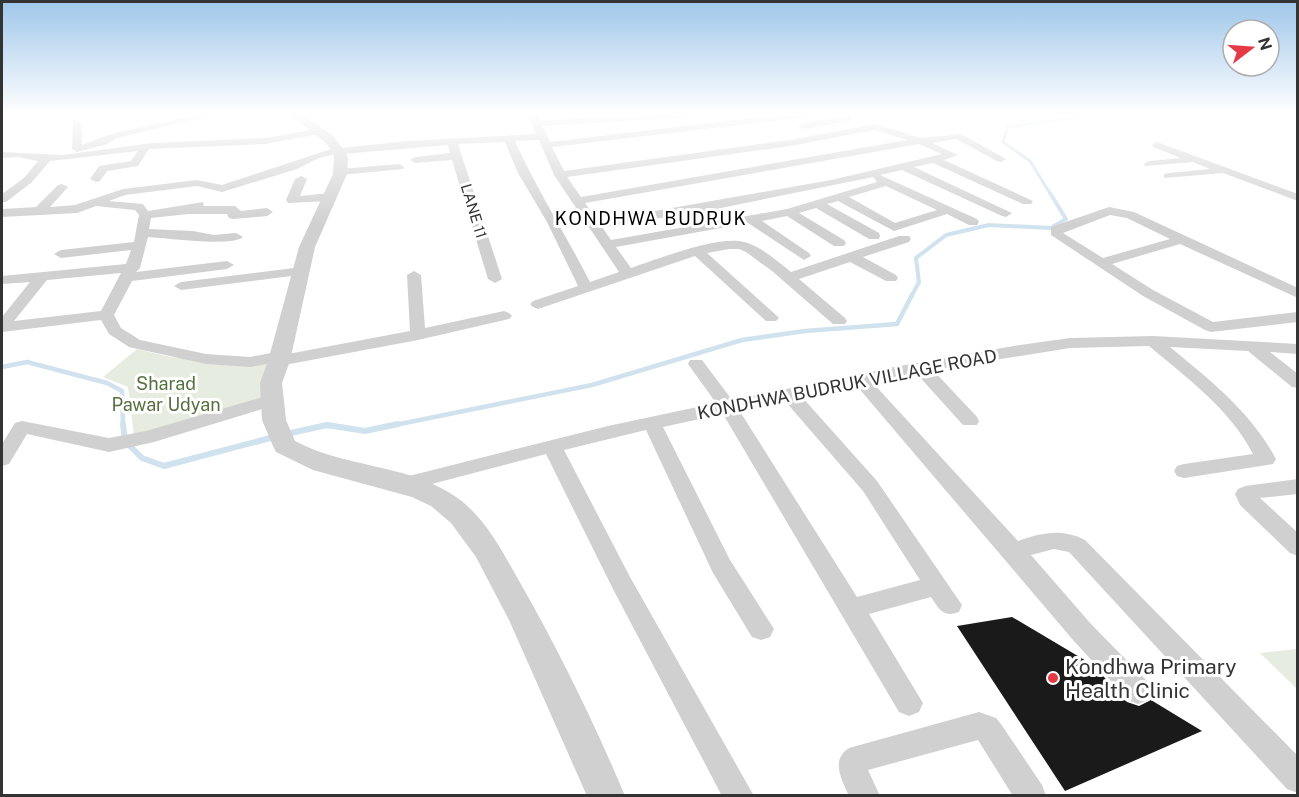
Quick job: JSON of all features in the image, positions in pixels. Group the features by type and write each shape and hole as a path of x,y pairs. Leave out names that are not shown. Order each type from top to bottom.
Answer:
{"street":[{"path":"2,163 66,151"},
{"path":"2,155 63,158 114,151"},
{"path":"96,179 103,168 134,164 143,151"},
{"path":"188,210 222,189 293,167 315,156 347,151"},
{"name":"LANE 11","path":"455,151 495,279"},
{"path":"514,151 524,173 554,222 586,288"},
{"path":"549,151 560,175 628,274"},
{"path":"560,175 667,152 720,151"},
{"path":"577,201 862,151"},
{"path":"946,151 1010,186 1015,190 1012,194"},
{"path":"986,151 1001,159"},
{"path":"1174,151 1298,198"},
{"path":"340,152 340,172 311,235 280,359 271,383 273,410 285,446 327,465 405,484 441,500 466,523 494,563 530,627 606,795"},
{"path":"594,225 706,207 871,174 953,154"},
{"path":"1149,164 1210,154"},
{"path":"415,160 457,156"},
{"path":"2,199 28,180 47,158"},
{"path":"933,159 1027,201"},
{"path":"902,166 1006,213"},
{"path":"340,172 399,167"},
{"path":"1168,176 1224,170"},
{"path":"871,174 974,222"},
{"path":"301,179 292,200 328,202"},
{"path":"608,244 789,212 887,182"},
{"path":"2,213 77,209 123,192 197,183 222,189"},
{"path":"39,212 62,187"},
{"path":"840,197 894,226 948,210"},
{"path":"286,210 328,202"},
{"path":"92,204 139,207 145,215 142,239 130,273 106,315"},
{"path":"818,204 874,236"},
{"path":"145,215 188,210 235,210 233,215 267,212"},
{"path":"1298,294 1130,215 1109,211 1056,230 1057,235 1148,293 1211,327 1298,317"},
{"path":"789,212 839,243"},
{"path":"751,219 804,256"},
{"path":"61,254 142,239 193,235 213,239 236,237"},
{"path":"788,278 904,239"},
{"path":"1101,262 1182,239"},
{"path":"538,304 697,252 728,244 739,244 750,249 788,278 839,321"},
{"path":"697,252 771,318"},
{"path":"852,257 891,278"},
{"path":"2,280 227,265"},
{"path":"181,286 302,271"},
{"path":"414,275 418,335"},
{"path":"2,326 41,278"},
{"path":"106,315 115,331 135,344 206,359 250,362 418,335 504,316"},
{"path":"2,326 106,315"},
{"path":"1154,341 1234,411 1258,441 1266,459 1184,471"},
{"name":"KONDHWA BUDRUK VILLAGE ROAD","path":"405,484 652,423 920,367 1070,343 1154,341 1281,350"},
{"path":"1281,350 1298,370"},
{"path":"1281,350 1298,383"},
{"path":"696,364 728,407 909,703"},
{"path":"920,367 970,421"},
{"path":"860,379 1082,632 1138,691"},
{"path":"789,394 870,486 950,605"},
{"path":"2,459 22,427 109,445 273,410"},
{"path":"652,423 722,566 761,629"},
{"path":"552,446 622,584 739,795"},
{"path":"1298,486 1245,494 1246,499 1298,547"},
{"path":"1014,552 1058,539 1068,540 1077,546 1298,778"},
{"path":"851,609 936,585"},
{"path":"865,795 853,771 853,762 859,758 979,726 986,728 991,734 1031,795"}],"green space":[{"name":"Sharad Pawar Udyan","path":"137,349 170,357 245,365 275,359 266,406 134,435 128,387 103,377"},
{"path":"1298,649 1297,689 1260,653"}],"building":[{"name":"Kondhwa Primary Health Clinic","path":"1012,617 1093,665 1127,702 1139,706 1151,700 1202,731 1065,791 957,626"}],"waterway":[{"path":"1016,151 1030,161 1051,195"},
{"path":"911,297 919,282 916,258 946,235 989,225 1051,228 1066,219 1050,193"},
{"path":"390,426 592,385 742,340 805,331 897,324 912,295"},
{"path":"2,367 27,362 107,383 122,391 123,426"},
{"path":"123,424 125,441 142,458 164,466 274,437"},
{"path":"286,434 327,425 365,431 398,424"},
{"path":"323,426 332,426"}],"place":[{"name":"Kondhwa Primary Health Clinic","path":"1053,678"}],"district":[{"name":"KONDHWA BUDRUK","path":"651,218"}]}
